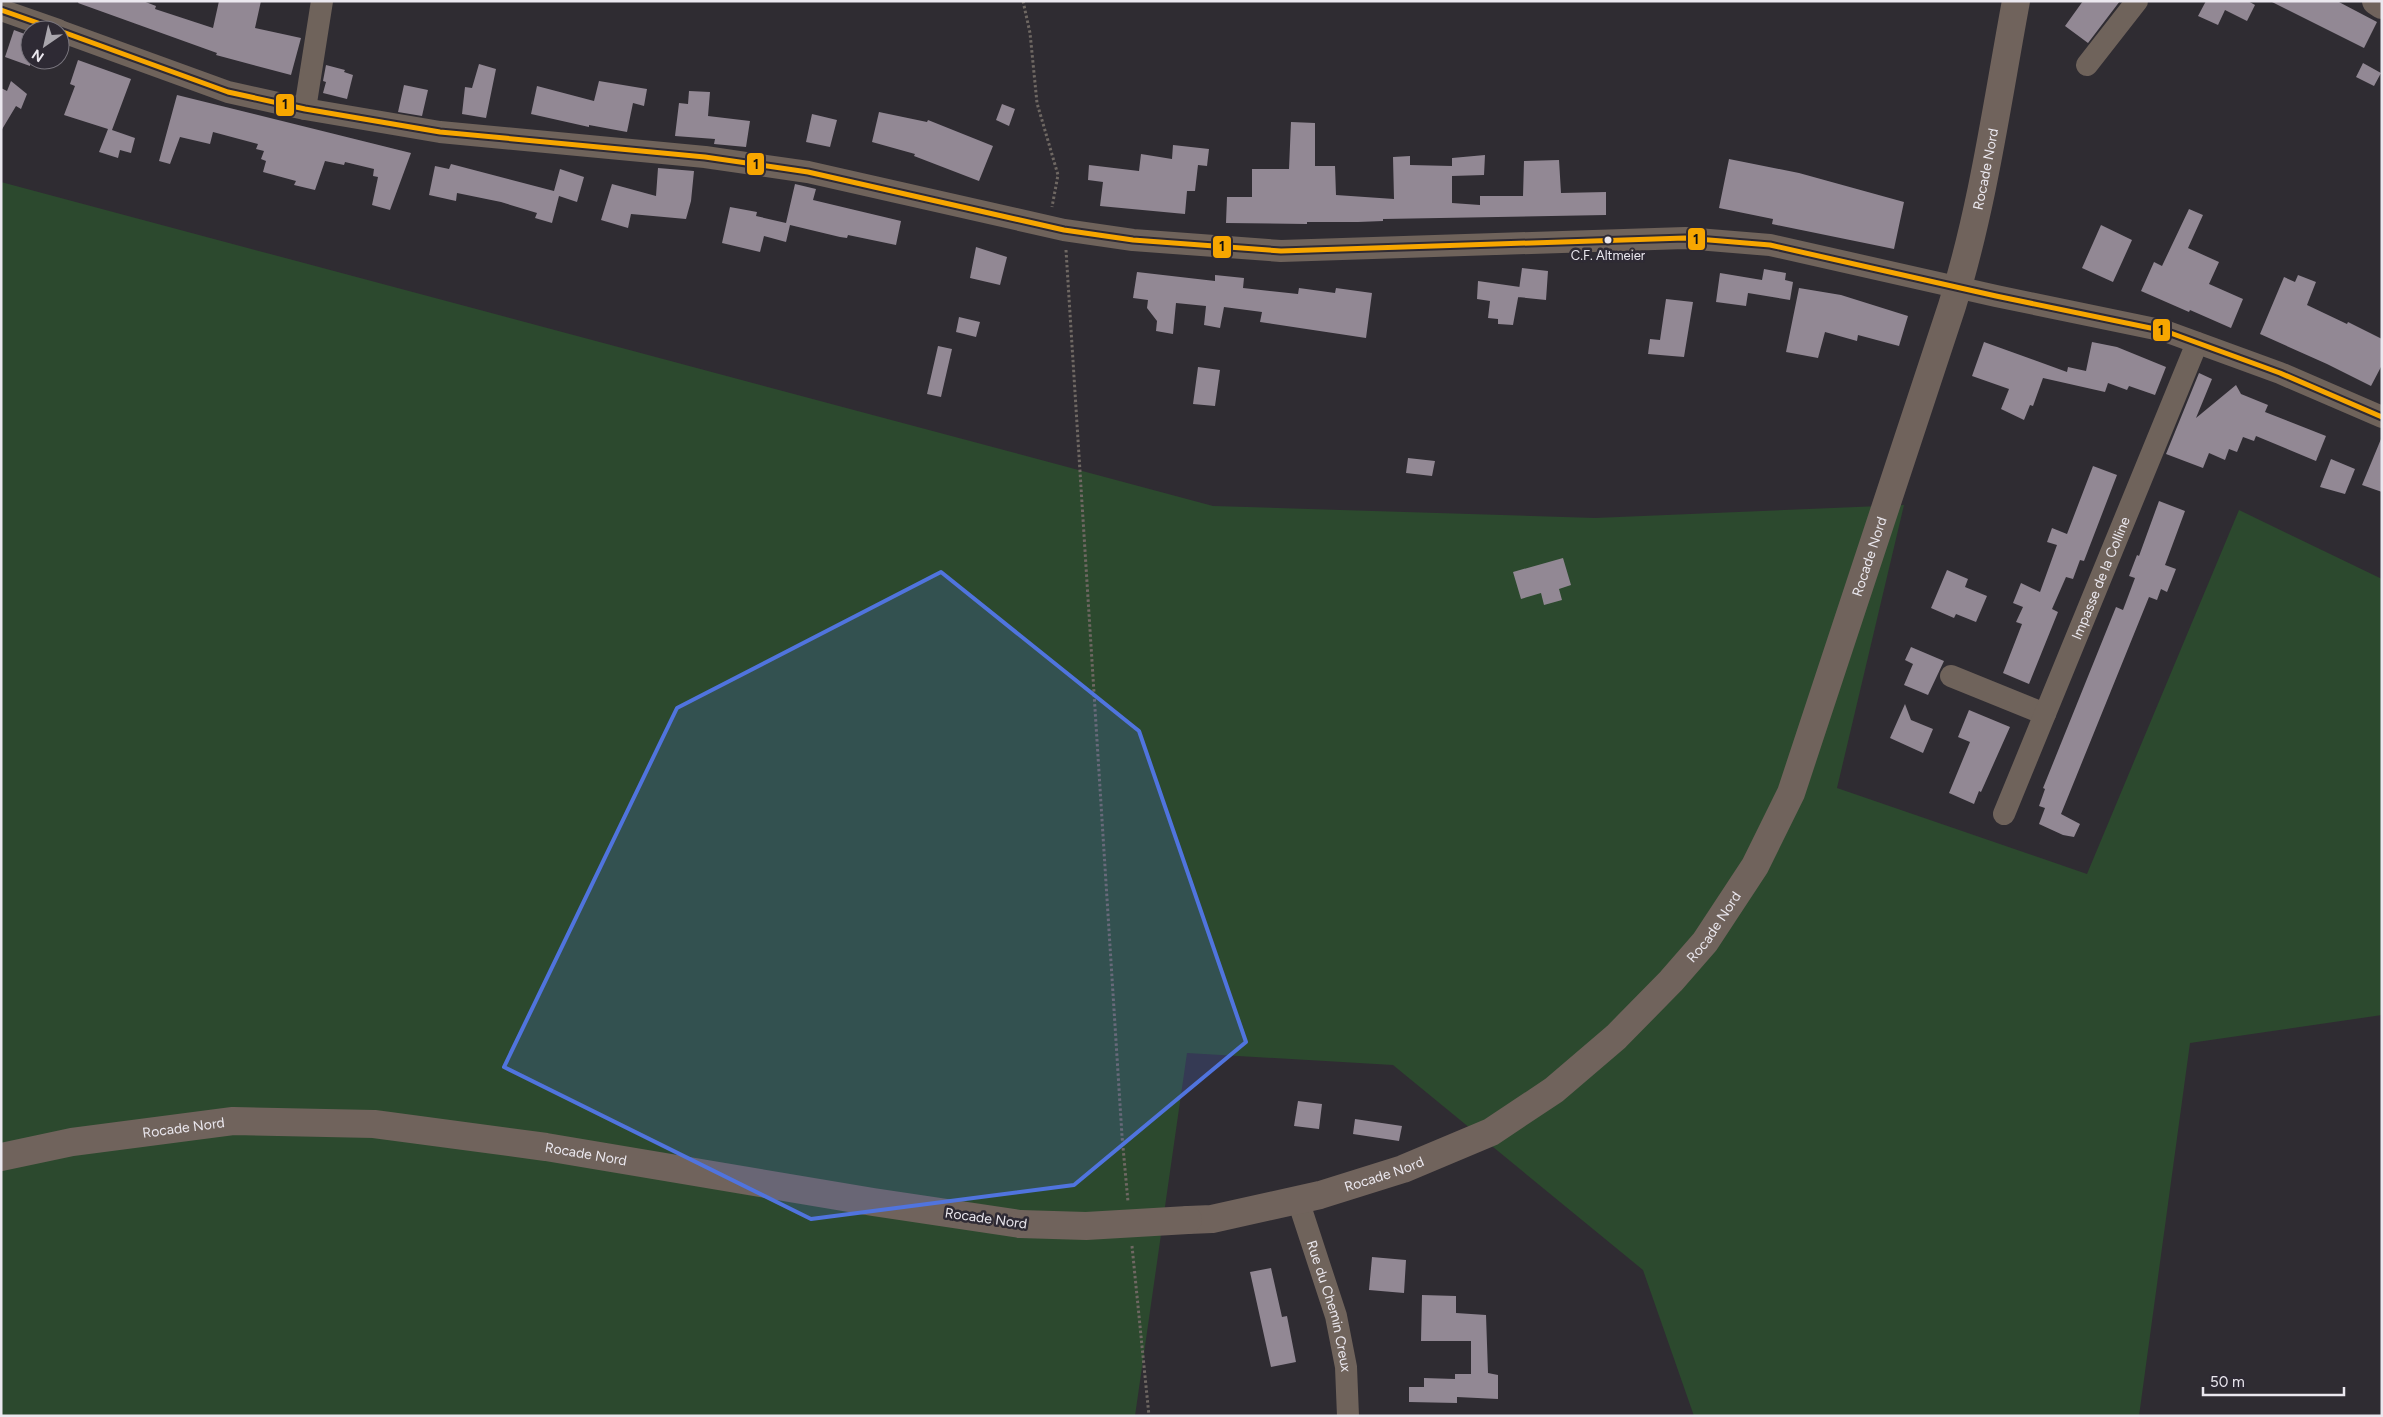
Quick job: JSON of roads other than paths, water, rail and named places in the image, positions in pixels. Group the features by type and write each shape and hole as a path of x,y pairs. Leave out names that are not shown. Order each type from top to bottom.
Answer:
{"main road":[{"name":"Rocade Nord","path":"1,1158 72,1142 233,1121 374,1124 546,1147 873,1202 1020,1224 1086,1226 1212,1219 1298,1200 1404,1169 1491,1132 1554,1090 1616,1037 1671,981 1705,942 1755,866 1791,793 1967,257 1984,178 2016,1"},
{"path":"2376,1 2382,5"}],"street":[{"path":"305,109 322,1"},
{"path":"2087,65 2137,1"},
{"path":"1,10 30,20"},
{"path":"70,34 228,92 305,109 440,132 705,157 808,172 1056,227 1133,240 1281,251 1685,238 1770,246 2165,331 2280,373 2382,417"},
{"name":"Impasse de la Colline","path":"2004,814 2197,342"},
{"path":"1951,676 2045,714"},
{"name":"Rue du Chemin Creux","path":"1298,1200 1336,1316 1346,1367 1348,1416"}],"place":[{"name":"C.F. Altmeier","path":"1608,240"}]}
